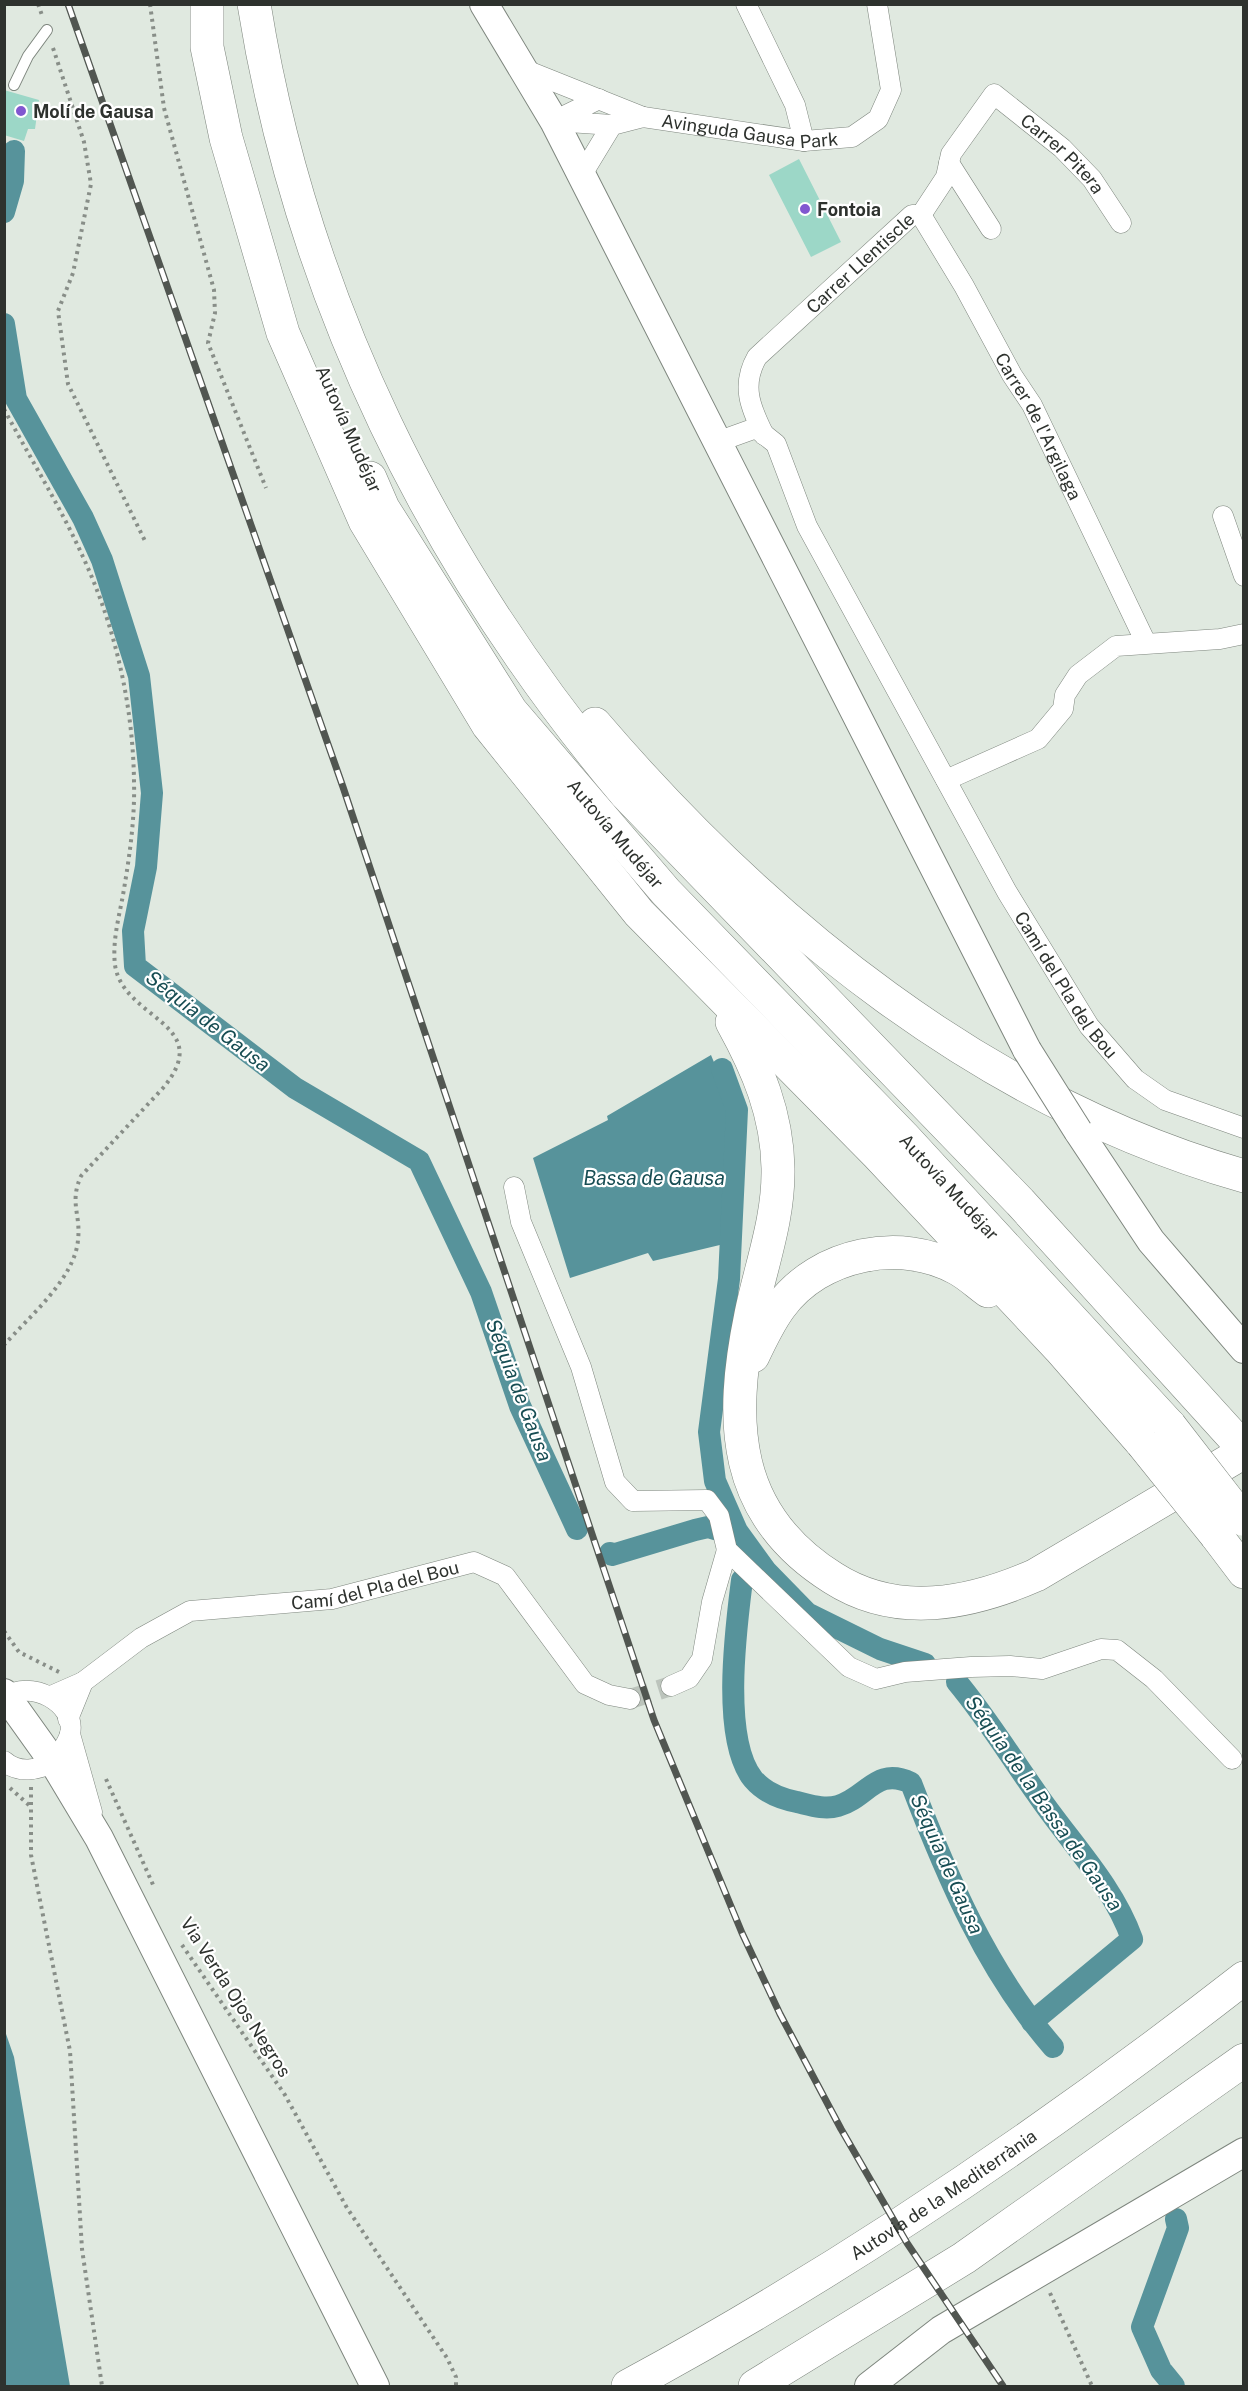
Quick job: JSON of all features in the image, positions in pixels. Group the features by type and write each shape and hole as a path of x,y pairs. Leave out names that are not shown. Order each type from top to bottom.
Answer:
{"highway":[{"path":"207,4 207,47 226,138 283,333 365,521 488,724 639,913 941,1222 1060,1349 1142,1443"},
{"name":"Autovía Mudéjar","path":"219,4 241,136 302,325 383,508 511,711 666,892 903,1136 1170,1426 1234,1525"},
{"name":"Autovía Mudéjar","path":"254,4 277,121 311,242 341,323 376,407 441,534 497,624 540,686 625,793 1020,1202 1244,1451"},
{"path":"277,121 353,313 400,415 452,518 534,644 580,706 674,812 747,884 802,931 877,990 961,1047 1098,1124 1170,1153 1244,1176"},
{"path":"714,988 752,1059 766,1096 774,1119 778,1169 774,1220 751,1314 742,1382 739,1425 744,1465 758,1500 779,1533 817,1569 850,1589 892,1602 926,1604 970,1600 1000,1591 1088,1546 1244,1451"},
{"path":"742,1382 766,1330 781,1306 801,1285 829,1267 859,1257 887,1252 922,1256 958,1269 991,1293 1142,1443 1234,1525 1244,1572"},
{"name":"Autovia de la Mediterrània","path":"628,2386 698,2348 926,2208 1144,2056 1244,1978"},
{"path":"755,2386 964,2258 1244,2060"}],"main road":[{"path":"484,4 554,122 1027,1050 1151,1241 1244,1349"},
{"path":"5,1696 54,1763 99,1838 375,2386"},
{"path":"869,2386 942,2330 1244,2152"}],"street":[{"path":"746,4 795,105 804,141"},
{"name":"Avinguda Gausa Park","path":"523,69 643,117 804,141 852,137 878,119 891,90 877,4"},
{"name":"Carrer Llentiscle","path":"946,780 807,526 776,444 764,435 751,410 748,373 757,357 912,215 921,215 946,177 951,154 994,94"},
{"name":"Carrer Pitera","path":"994,94 1062,148 1092,180 1121,223"},
{"path":"554,122 598,99"},
{"name":"Avinguda Gausa Park","path":"554,122 612,125 643,117"},
{"path":"581,176 612,125"},
{"path":"949,163 991,229"},
{"name":"Carrer de l'Argilaga","path":"921,215 1032,405 1146,643"},
{"path":"717,442 756,428 764,435"},
{"path":"1223,516 1244,576"},
{"path":"946,780 1038,739 1063,709 1065,695 1077,675 1116,646 1220,639 1244,634"},
{"name":"Camí del Pla del Bou","path":"946,780 1007,891 1089,1026 1136,1079 1165,1100 1244,1128"},
{"path":"514,1187 521,1222 581,1366 615,1482 633,1501 707,1500 719,1516 727,1550 712,1602 702,1659 689,1678 671,1686"},
{"path":"727,1550 849,1666 876,1679 905,1672 971,1667 1010,1666 1042,1669 1101,1650 1117,1650 1154,1679 1232,1759"},
{"name":"Camí del Pla del Bou","path":"51,1696 80,1684 141,1638 190,1611 332,1599 474,1562 504,1576 585,1684 609,1695 630,1699"},
{"name":"Camí del Pla del Bou","path":"54,1763 69,1726 80,1684"},
{"path":"5,1696 29,1689 51,1696 69,1726 99,1838"},
{"path":"4,1761 10,1766 31,1771 54,1763"}],"lane":[{"path":"14,85 28,56 47,30"}],"path":[{"path":"150,4 164,108 214,290 215,313 208,343 266,488"},
{"path":"47,30 84,142 91,184 73,273 58,311 68,384 146,543"},
{"path":"4,409 84,558 119,664 131,723 134,781 133,827 114,947 116,968 122,982 134,998 177,1038 182,1054 176,1073 170,1081 81,1176 74,1192 79,1238 75,1256 67,1274 4,1345"},
{"path":"4,1630 19,1652 80,1684"},
{"path":"103,1774 156,1892"},
{"path":"4,1784 31,1807 31,1855 70,2051 82,2249 102,2386"},
{"name":"Via Verda Ojos Negros","path":"179,1939 285,2095 347,2208 447,2358 456,2377 456,2386"},
{"path":"1041,2273 1092,2386"}],"water":[{"name":"Bassa de Gausa","path":"711,1055 735,1113 724,1244 653,1261 648,1253 570,1278 533,1158 608,1120 607,1116"},
{"path":"5,2031 14,2057 70,2386 5,2386"}],"building":[{"name":"Molí de Gausa","path":"4,90 39,100 35,129 28,129 24,141 4,135"},
{"name":"Fontoia","path":"799,159 841,242 811,257 769,175"}],"waterway":[{"name":"Séquia de Gausa","path":"4,212 13,181 14,151"},
{"name":"Séquia de Gausa","path":"4,324 16,399 83,518 102,560 139,676 152,793 146,867 133,931 135,966 295,1088 419,1161 481,1292 520,1406 577,1529"},
{"name":"Séquia de la Bassa de Gausa","path":"722,1069 737,1110 729,1279 709,1432 715,1481 737,1531 766,1571 807,1613 880,1649 925,1664"},
{"name":"Séquia de Gausa","path":"610,1553 612,1555 708,1527 718,1530"},
{"name":"Séquia de Gausa","path":"742,1580 734,1654 734,1711 737,1738 743,1761 753,1779 762,1788 779,1797 812,1806 828,1807 848,1802 872,1785 889,1778 911,1783 954,1888 971,1922 1008,1987 1029,2018 1053,2047"},
{"name":"Séquia de la Bassa de Gausa","path":"957,1682 1049,1812 1102,1882 1114,1900 1132,1939 1032,2022"},
{"name":"Séquia de Gausa","path":"1174,2386 1161,2370 1142,2327 1178,2228 1176,2219"}],"tunnel":[{"path":"630,1699 671,1686"}],"railway":[{"path":"68,4 343,787 654,1720 742,1933 780,2014 841,2129 907,2243 1003,2386"}],"place":[{"name":"Molí de Gausa","path":"21,111"},
{"name":"Fontoia","path":"805,209"}]}
